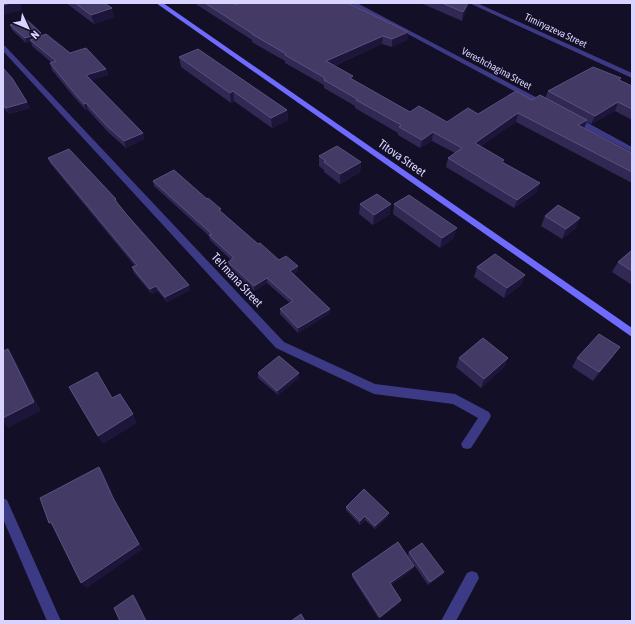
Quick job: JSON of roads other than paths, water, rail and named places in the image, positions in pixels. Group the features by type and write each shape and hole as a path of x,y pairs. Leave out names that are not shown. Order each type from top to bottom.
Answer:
{"main road":[{"name":"Titova Street","path":"159,3 632,333"}],"street":[{"name":"Vereshchagina Street","path":"353,3 555,110"},
{"name":"Timiryazeva Street","path":"472,3 632,76"},
{"name":"Tel'mana Street","path":"3,47 280,345 374,388 455,398 485,416 467,444"},
{"path":"569,117 632,150"},
{"path":"3,504 54,621"},
{"path":"448,621 472,578"}]}
